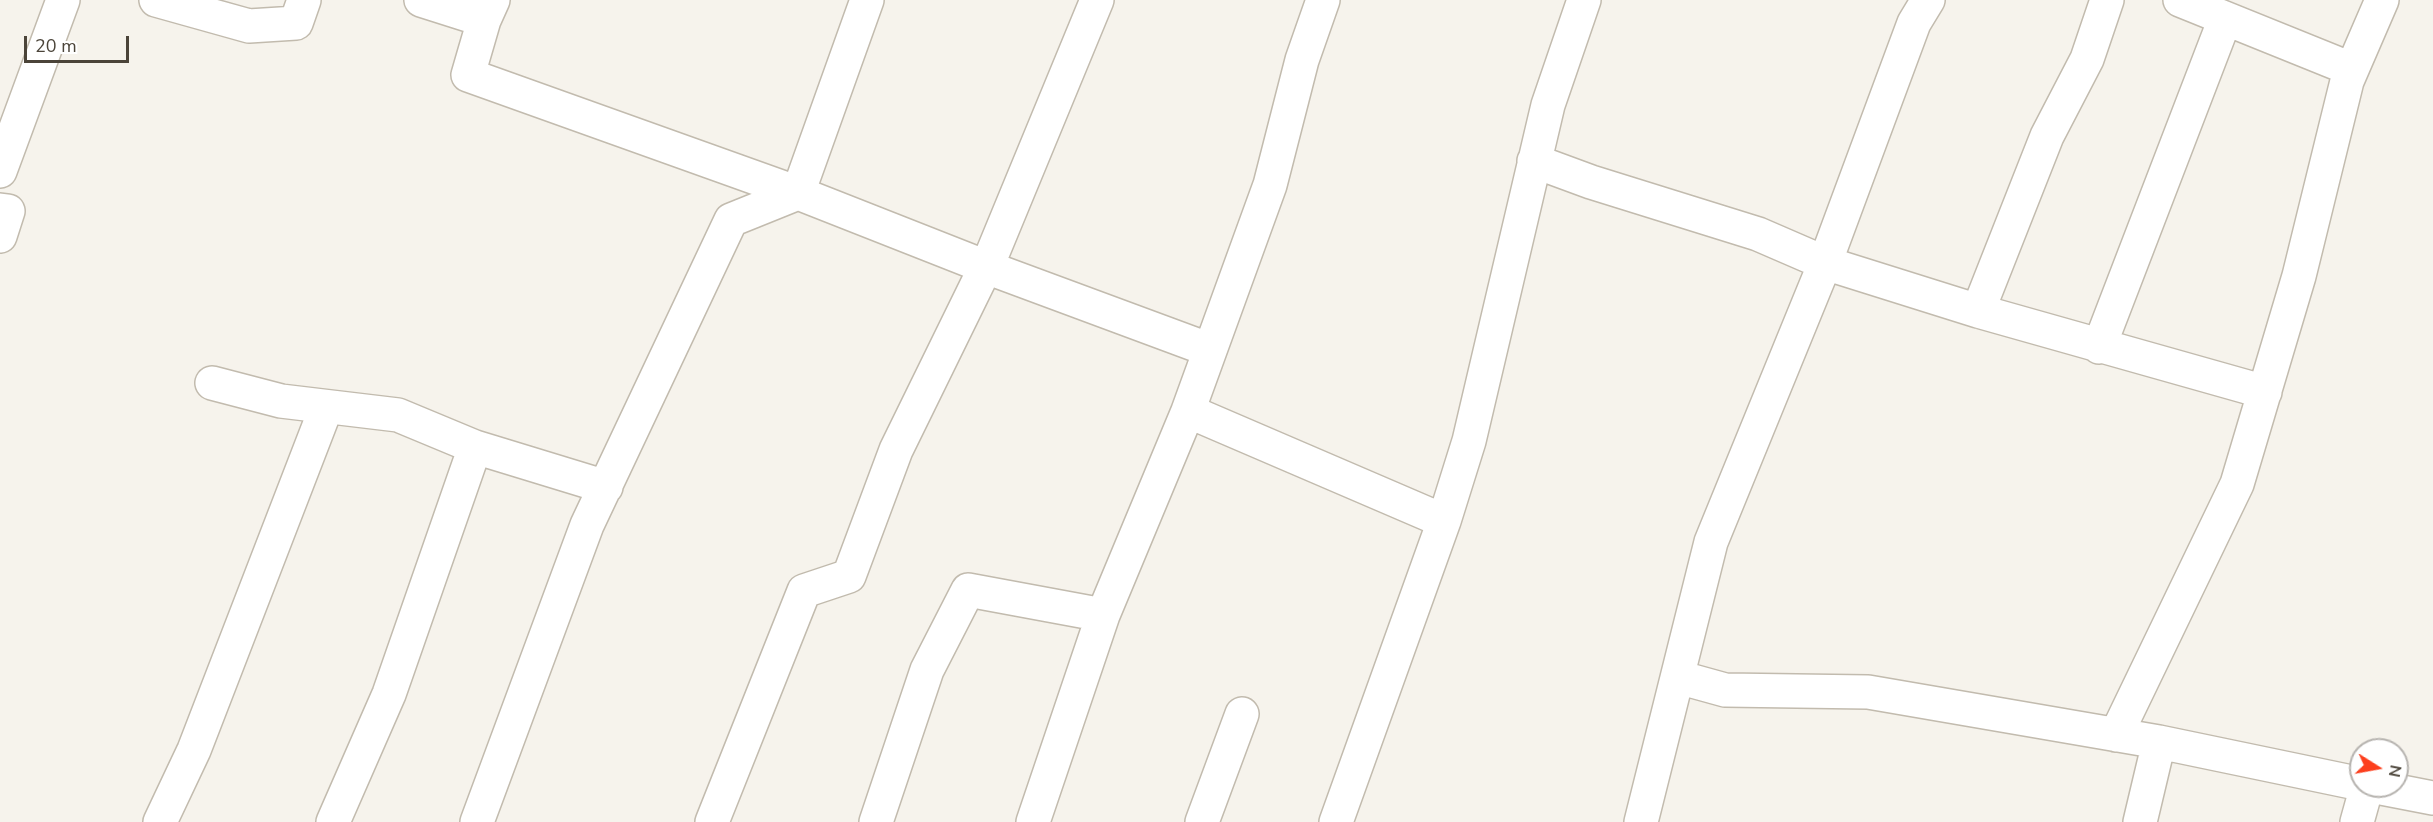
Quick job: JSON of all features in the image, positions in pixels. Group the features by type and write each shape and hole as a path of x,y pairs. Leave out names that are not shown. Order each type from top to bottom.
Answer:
{"street":[{"path":"0,171 63,0"},
{"path":"156,0 249,26 296,23 304,0"},
{"path":"421,0 488,10 468,75 798,194 1210,350"},
{"path":"477,822 587,525 731,220 798,194 867,0"},
{"path":"712,822 804,591 849,576 896,450 986,267 1097,0"},
{"path":"1033,822 1103,615 1188,411 1270,185 1302,60 1323,0"},
{"path":"1336,822 1444,521 1469,441 1548,105 1584,0"},
{"path":"1641,822 1712,542 1825,263 1914,23 1928,0"},
{"path":"1978,311 2047,136 2086,59 2107,0"},
{"path":"2180,0 2351,69"},
{"path":"2116,735 2237,484 2299,276 2351,69 2382,0"},
{"path":"2099,347 2225,19"},
{"path":"1534,161 1591,182 1758,234 1825,263 2099,347 2265,392"},
{"path":"0,210 8,211 0,236"},
{"path":"212,383 282,401 398,415 475,447 606,487"},
{"path":"160,822 194,750 326,408"},
{"path":"1188,411 1444,521"},
{"path":"333,822 389,694 475,447"},
{"path":"876,822 927,670 968,590 1103,615"},
{"path":"1678,677 1725,690 1868,692 2158,742 2349,782"},
{"path":"1202,822 1242,714"},
{"path":"2140,822 2158,742"},
{"path":"2409,794 2433,798"},
{"path":"2357,822 2365,798"}]}
